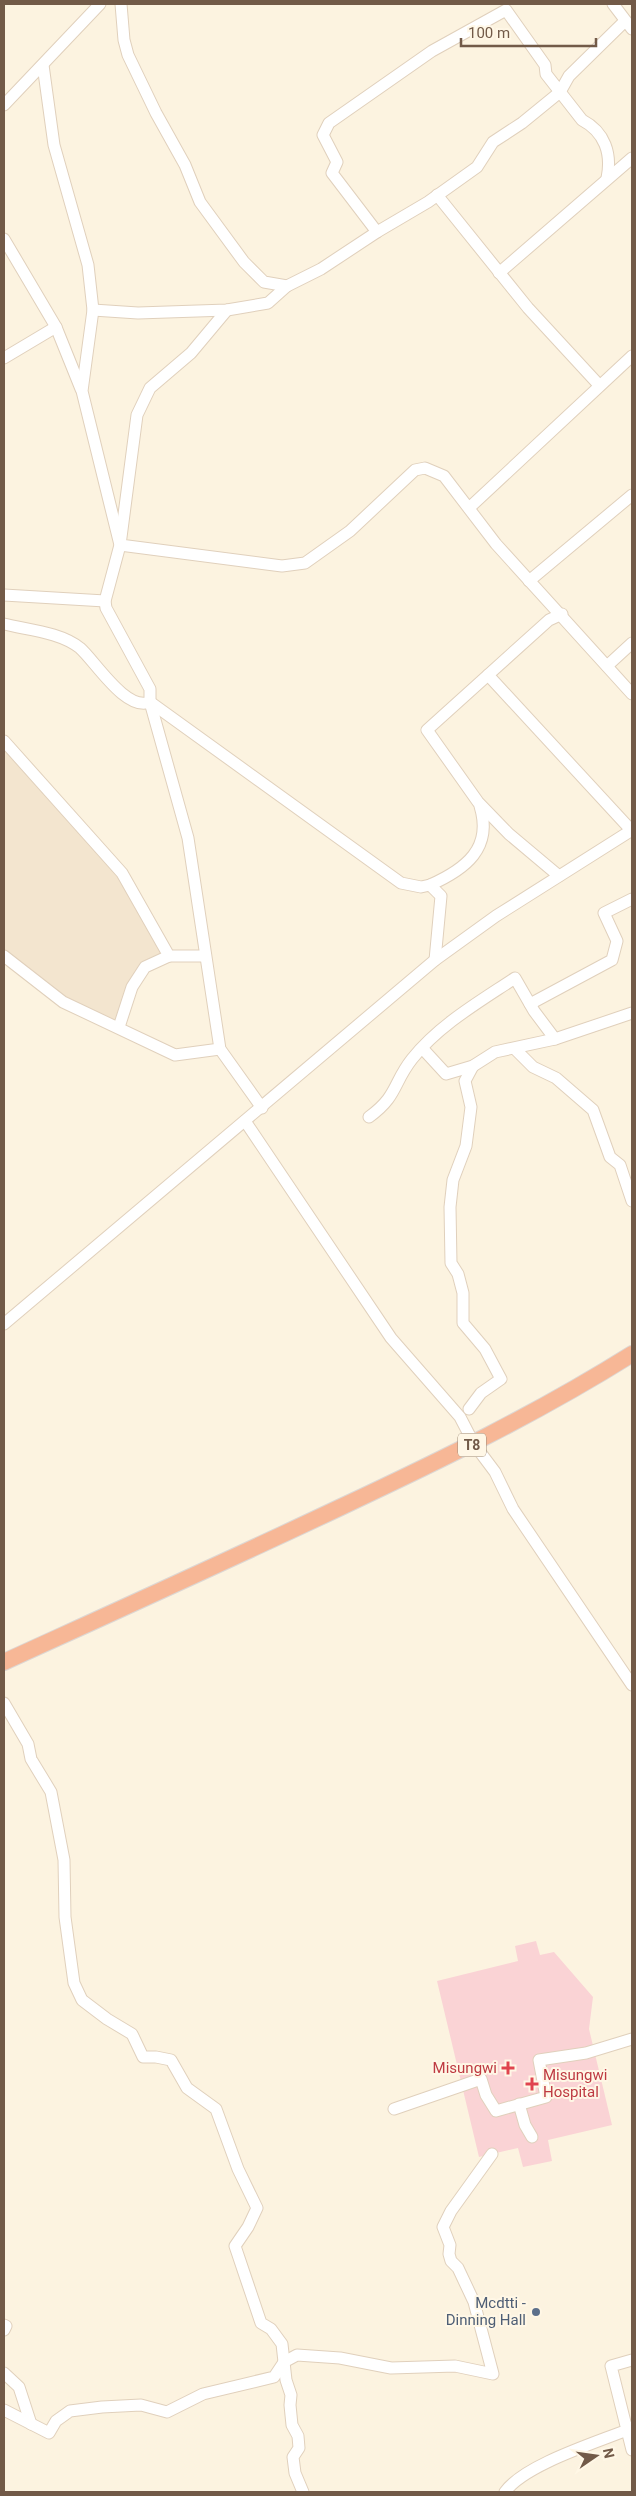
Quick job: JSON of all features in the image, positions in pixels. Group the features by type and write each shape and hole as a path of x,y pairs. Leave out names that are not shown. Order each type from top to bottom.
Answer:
{"highway":[{"name":"T8","path":"4,1662 306,1524 474,1444 582,1386 632,1354"}],"street":[{"path":"4,104 100,4"},
{"path":"121,4 124,40 128,55 156,113 185,165 200,202 244,262 264,282 287,286"},
{"path":"93,310 138,313 227,310 268,303 287,286 321,269 437,195 476,167 494,142 522,123 560,92 569,76 629,25 614,4"},
{"path":"377,232 332,173 337,162 323,135 329,123 342,112 432,51 506,10 544,65 546,74 582,120 590,124 607,145 610,165 607,178"},
{"path":"43,65 54,145 88,265 93,310 82,391"},
{"path":"499,273 632,158"},
{"path":"437,195 499,273 598,385"},
{"path":"4,239 56,327 82,391 120,545"},
{"path":"227,310 191,353 150,388 137,415 120,545 105,601 109,616 150,689 150,702 188,838 204,956 220,1049 262,1108"},
{"path":"4,358 56,327"},
{"path":"469,508 598,385 632,356"},
{"path":"120,545 282,566 305,563 350,531 415,470 425,468 444,476 529,581 562,614 632,694"},
{"path":"529,581 632,495"},
{"path":"4,595 105,601"},
{"path":"559,876 509,834 478,802 426,730 549,620 562,614"},
{"path":"4,624 66,639 81,649 104,677 119,691 141,703 150,702 401,883 421,887 430,886 455,873 470,859 483,840 484,820 478,802"},
{"path":"607,666 632,643"},
{"path":"4,1324 435,960 496,916 632,830 553,748 488,675"},
{"path":"4,741 122,873 169,956"},
{"path":"430,886 441,896 435,960"},
{"path":"530,1004 612,960 617,941 604,913 632,899"},
{"path":"4,956 63,1002 175,1055 220,1049"},
{"path":"119,1027 132,987 146,967 169,956 204,956"},
{"path":"369,1117 384,1106 395,1092 411,1060 447,1025 515,978 530,1004 555,1039"},
{"path":"423,1049 446,1074 473,1066 495,1052 555,1039 632,1013"},
{"path":"515,1048 533,1067 556,1078 593,1110 610,1157 620,1165 632,1201"},
{"path":"469,1409 481,1394 501,1378 485,1349 463,1323 463,1293 458,1274 450,1264 450,1207 453,1180 466,1146 471,1107 465,1081 473,1066"},
{"path":"245,1121 391,1338 460,1417 474,1444 495,1472 513,1509 632,1685"},
{"path":"4,1703 28,1744 31,1759 51,1792 64,1860 65,1917 74,1983 82,2000 107,2019 132,2034 143,2058 156,2057 171,2060 187,2088 216,2109 238,2170 257,2208 248,2227 235,2246 262,2323 271,2329 282,2344 286,2380 292,2395 290,2405 292,2425 298,2436 299,2448 293,2457 295,2473 303,2492"},
{"path":"394,2109 481,2079 486,2095 496,2110 546,2097 539,2060 586,2052 632,2040"},
{"path":"519,2104 525,2125 532,2137"},
{"path":"4,2410 49,2433 56,2421 70,2411 102,2407 141,2406 166,2412 203,2394 274,2377 284,2362 297,2355 340,2358 391,2368 455,2366 493,2374 474,2302 458,2268 451,2261 448,2254 450,2245 443,2228 451,2211 492,2154"},
{"path":"4,2325 6,2326 4,2330"},
{"path":"632,2360 611,2366 630,2428 632,2450"},
{"path":"4,2373 20,2387 31,2424"},
{"path":"505,2492 511,2483 532,2470 630,2428"}],"shaded area":[{"path":"4,741 122,873 169,956 145,967 119,1027 63,1002 4,957"},
{"name":"Misungwi Hospital","path":"536,1941 540,1955 554,1952 593,1997 589,2029 612,2125 548,2140 552,2161 523,2167 518,2148 479,2157 437,1981 518,1961 515,1946"}],"place":[{"name":"Misungwi","path":"508,2068"},
{"name":"Misungwi Hospital","path":"532,2084"},
{"name":"Mcdtti - Dinning Hall","path":"536,2312"}]}
